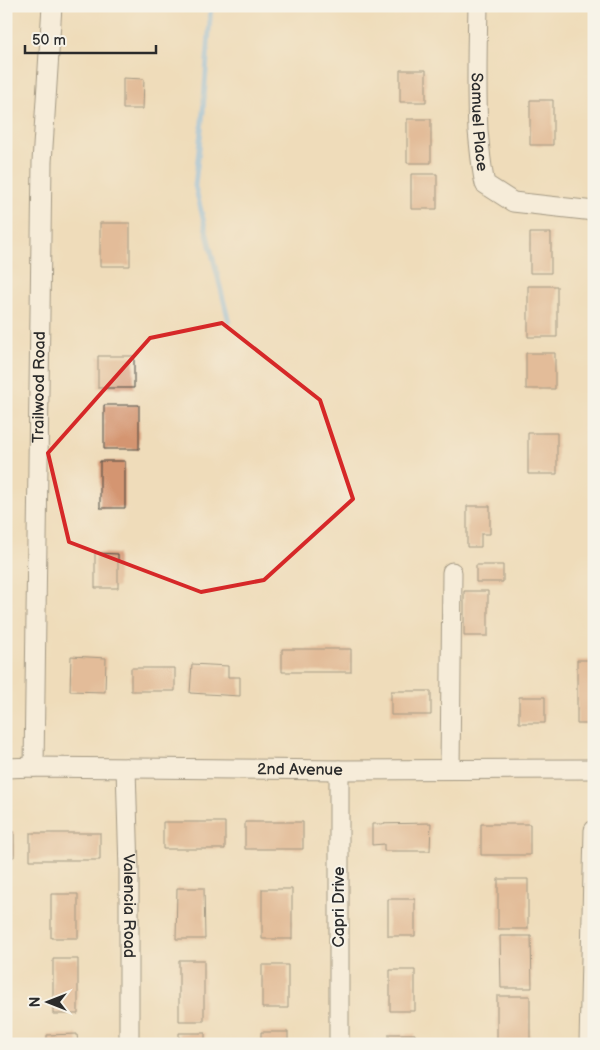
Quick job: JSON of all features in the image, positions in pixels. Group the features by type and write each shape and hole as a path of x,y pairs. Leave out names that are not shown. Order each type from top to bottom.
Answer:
{"street":[{"name":"Trailwood Road","path":"34,767 42,162 52,6"},
{"name":"Samuel Place","path":"478,6 477,116 481,167 485,184 513,202 594,211"},
{"path":"450,769 452,572"},
{"name":"2nd Avenue","path":"6,768 338,770 594,768"},
{"name":"Valencia Road","path":"126,768 129,871 129,1044"},
{"name":"Capri Drive","path":"338,770 339,1044"},
{"path":"589,1044 594,830"}],"highlighted area":[{"path":"222,323 320,400 353,499 264,580 201,592 69,542 48,453 150,338"}],"building":[{"path":"400,70 426,70 426,102 400,102"},
{"path":"123,78 144,79 143,109 123,109"},
{"path":"530,100 553,100 553,145 530,145"},
{"path":"407,119 431,119 431,163 407,163"},
{"path":"411,174 437,174 437,209 411,209"},
{"path":"100,223 130,223 130,266 100,266"},
{"path":"530,233 551,233 551,273 530,273"},
{"path":"528,286 557,286 557,337 528,337"},
{"path":"526,353 555,353 555,389 526,389"},
{"path":"98,356 134,356 134,388 98,388"},
{"path":"104,405 139,405 139,449 104,449"},
{"path":"528,433 557,433 557,474 528,474"},
{"path":"100,461 125,461 125,508 100,508"},
{"path":"467,506 490,506 490,534 481,534 481,547 467,547"},
{"path":"95,553 118,554 118,588 95,588"},
{"path":"476,565 503,565 503,582 476,582"},
{"path":"464,591 488,591 488,636 464,636"},
{"path":"282,649 351,649 351,672 282,672"},
{"path":"71,656 106,658 105,692 70,691"},
{"path":"577,660 594,660 594,724 577,724"},
{"path":"192,664 228,666 228,677 240,677 240,696 190,693"},
{"path":"131,668 175,668 175,691 131,691"},
{"path":"391,691 431,691 431,715 391,715"},
{"path":"519,697 545,697 545,723 519,723"},
{"path":"163,822 225,822 225,849 163,849"},
{"path":"245,822 303,822 303,849 245,849"},
{"path":"431,823 430,851 384,851 384,844 372,845 372,824"},
{"path":"481,824 530,824 530,855 481,855"},
{"path":"6,832 14,832 14,857 6,857"},
{"path":"30,833 100,833 100,860 30,860"},
{"path":"498,879 528,879 528,929 498,929"},
{"path":"177,888 204,888 205,939 176,939"},
{"path":"262,889 292,889 292,939 262,939"},
{"path":"51,894 78,894 78,938 51,938"},
{"path":"388,899 415,899 415,936 388,936"},
{"path":"500,936 531,936 532,988 501,988"},
{"path":"53,959 78,959 78,1014 53,1014"},
{"path":"179,960 204,960 204,1021 179,1021"},
{"path":"262,965 288,965 288,1008 262,1008"},
{"path":"390,970 415,970 415,1011 390,1011"},
{"path":"497,996 530,996 530,1044 497,1044"},
{"path":"261,1032 288,1032 288,1044 261,1044"},
{"path":"179,1033 205,1033 205,1044 179,1044"},
{"path":"77,1034 78,1044 47,1044 47,1035"},
{"path":"389,1034 415,1034 415,1044 389,1044"}],"waterway":[{"path":"211,6 195,186 229,322"}]}
